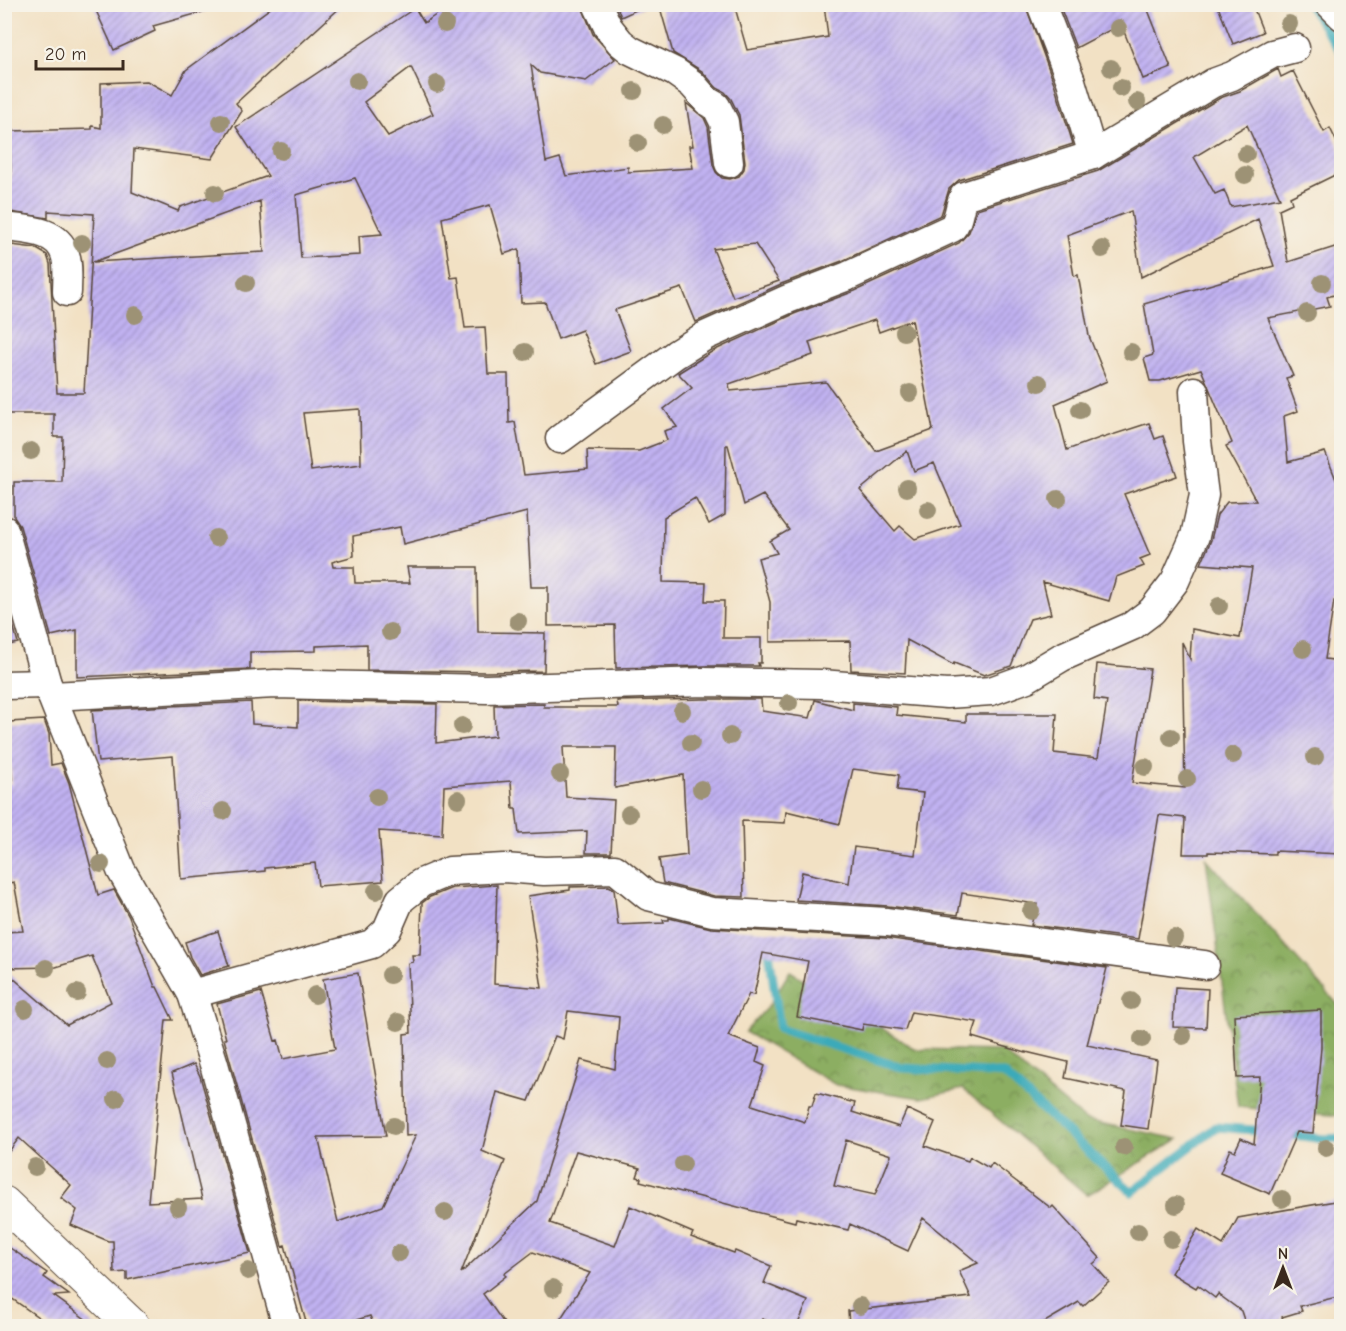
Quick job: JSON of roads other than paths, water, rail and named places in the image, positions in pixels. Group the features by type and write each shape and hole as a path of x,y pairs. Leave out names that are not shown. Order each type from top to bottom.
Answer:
{"street":[{"path":"597,4 608,27 620,42 630,50 675,72 692,84 707,101 716,106 724,122 729,163"},
{"path":"1041,4 1071,81 1093,155"},
{"path":"1329,4 1341,16"},
{"path":"560,439 676,354 705,336 788,299 848,276 952,228 958,221 959,206 964,196 1093,155 1213,83 1232,76 1272,54 1295,48"},
{"path":"4,227 40,231 58,240 66,255 67,292"},
{"path":"4,685 49,690 275,684 486,689 704,682 821,684 947,694 991,691 1028,678 1062,657 1132,626 1152,611 1175,581 1195,536 1204,495 1194,391"},
{"path":"4,530 49,690 121,870 192,994 214,1064 287,1326"},
{"path":"192,994 372,944 387,930 400,900 421,883 450,871 504,868 544,871 615,870 648,896 712,912 887,922 1205,965"},
{"path":"4,1203 132,1326"}],"waterway":[{"path":"1308,4 1342,53"},
{"path":"769,951 780,1029 903,1068 1004,1074 1132,1192 1216,1127 1266,1131"},
{"path":"1285,1134 1324,1139 1342,1138"}]}
